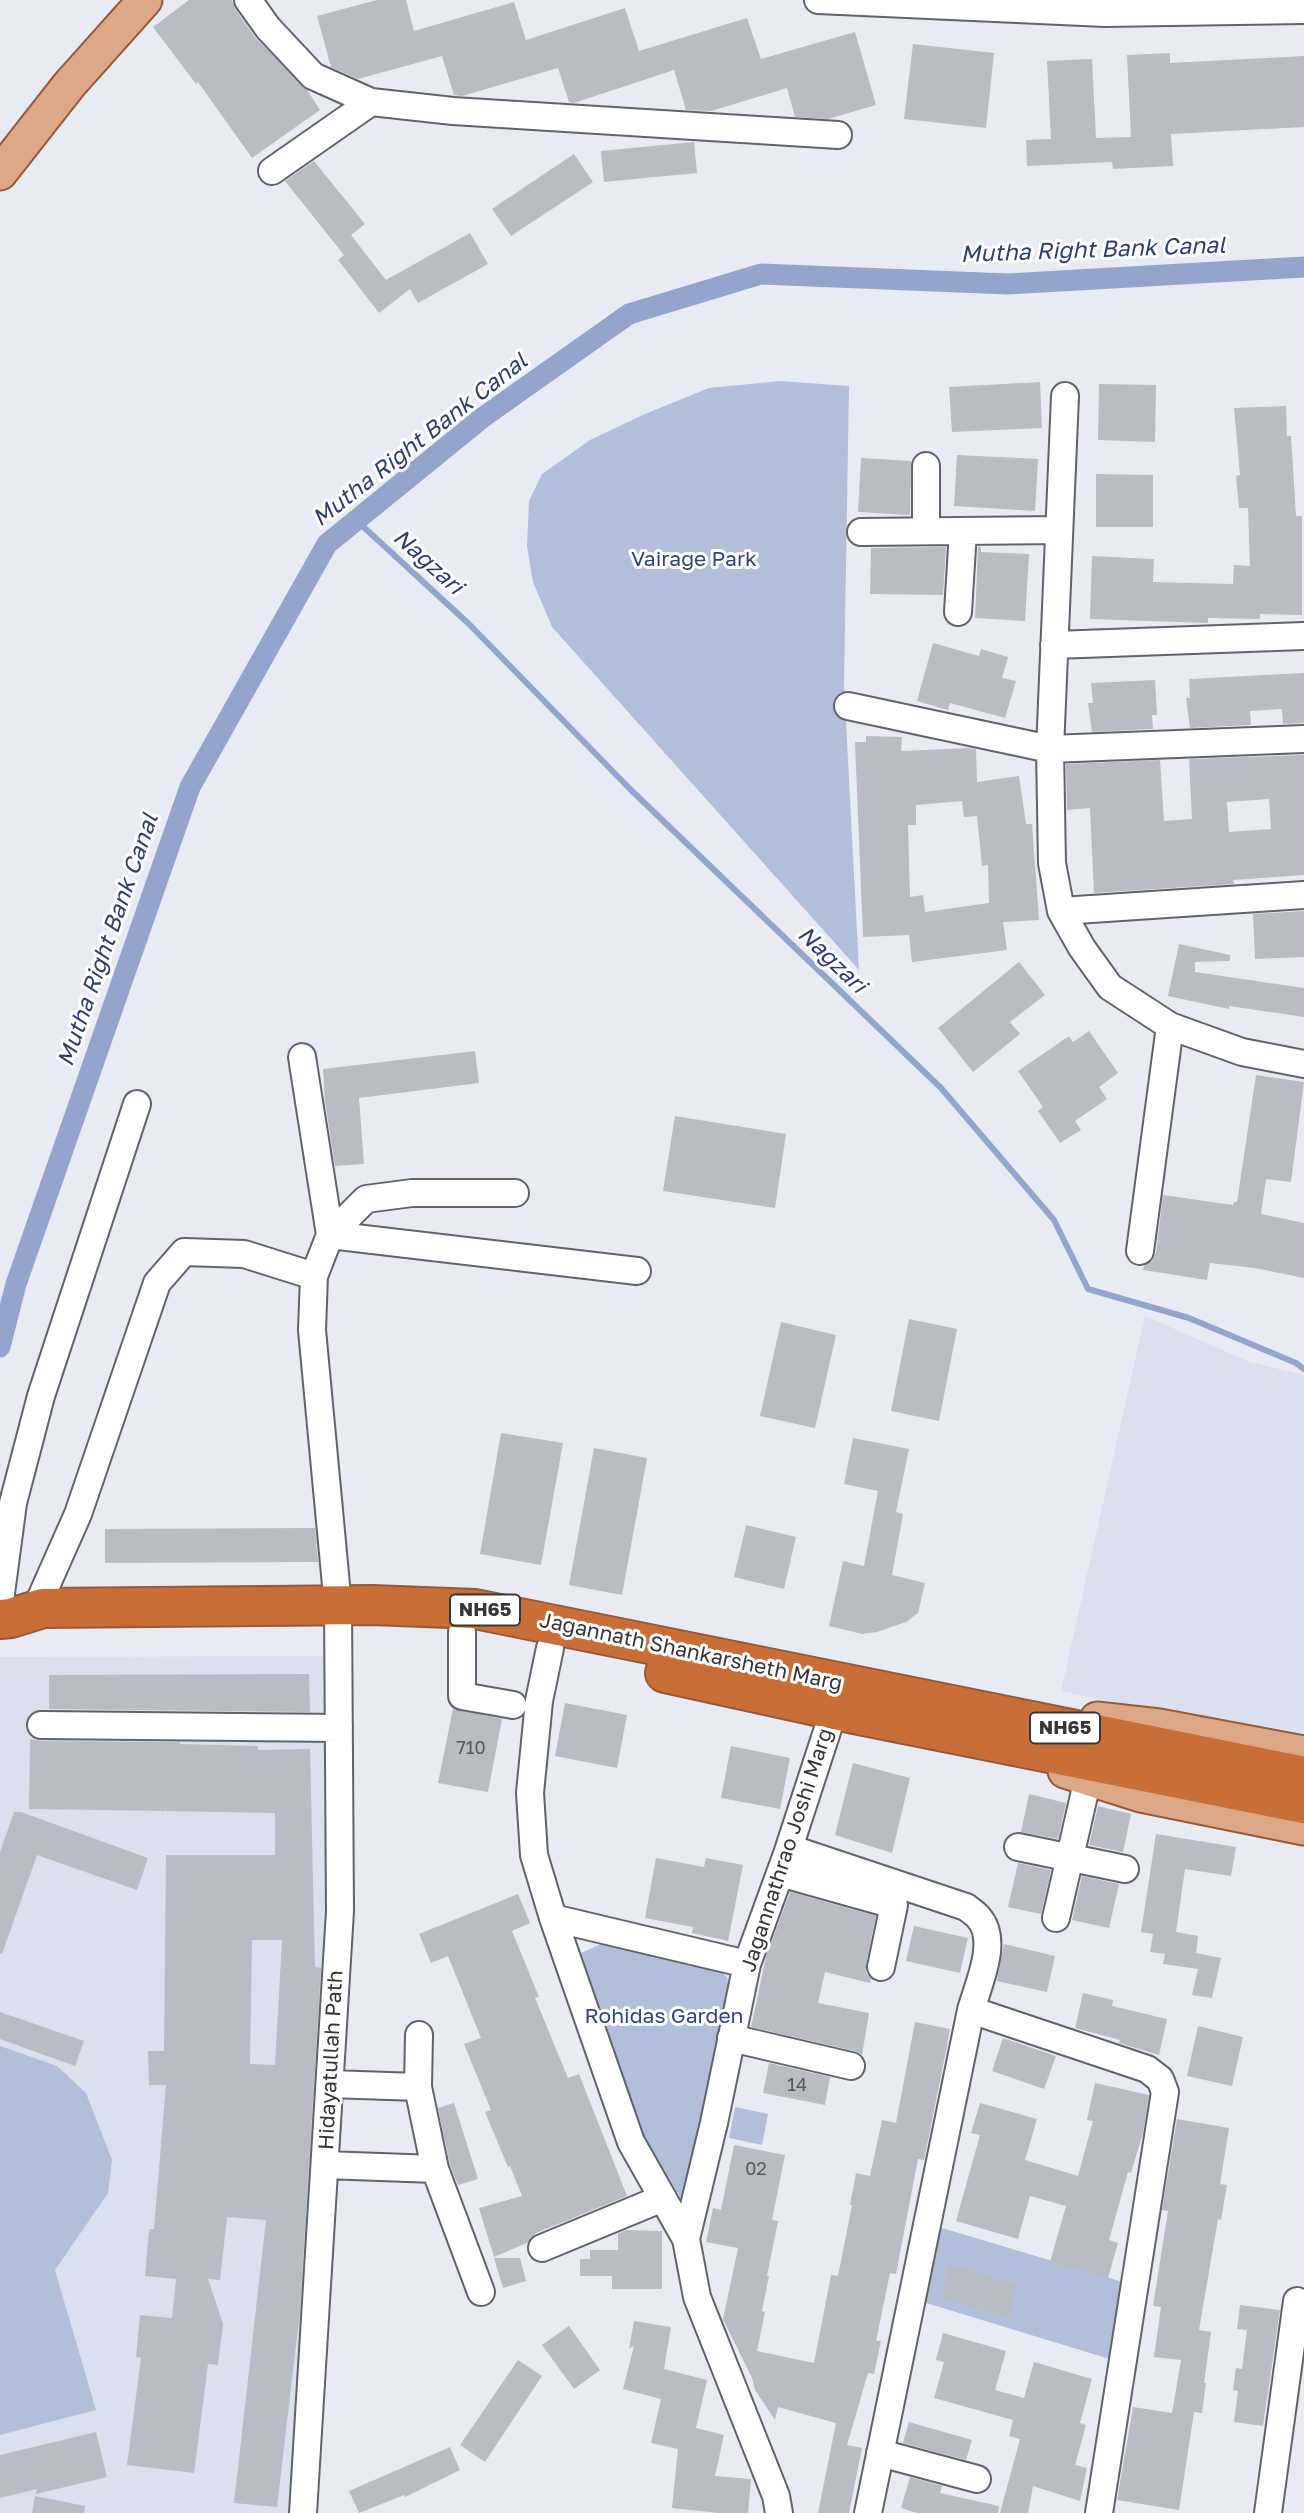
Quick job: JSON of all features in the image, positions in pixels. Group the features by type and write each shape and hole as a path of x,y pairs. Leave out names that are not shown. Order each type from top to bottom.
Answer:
{"highway":[{"name":"Jagannath Shankarsheth Marg","path":"11,1612 45,1629 339,1618 469,1625 1175,1764"},
{"name":"Jagannath Shankarsheth Marg","path":"469,1625 550,1648 834,1710 950,1719"},
{"name":"NH65","path":"1175,1764 1304,1776"},
{"name":"NH65","path":"1175,1764 1304,1804"}],"main road":[{"path":"0,173 69,85 145,0"},
{"name":"Jagannath Shankarsheth Marg","path":"950,1719 1159,1726 1304,1753"},
{"name":"Jagannath Shankarsheth Marg","path":"950,1719 1088,1778 1141,1795 1304,1828"}],"street":[{"path":"248,0 268,28 313,76 371,102 453,111 838,135"},
{"path":"818,0 1289,7"},
{"path":"272,171 371,102"},
{"path":"1065,396 1050,750 1052,863 1061,911 1082,948 1110,987 1170,1026 1242,1052 1304,1064"},
{"path":"926,466 926,531"},
{"path":"861,532 1059,530"},
{"path":"958,612 963,531"},
{"path":"1054,645 1304,636"},
{"path":"848,706 1050,750 1304,739"},
{"path":"1061,911 1304,895"},
{"path":"1140,1251 1170,1026"},
{"path":"302,1057 330,1235"},
{"path":"11,1612 13,1503 41,1396 136,1104"},
{"path":"330,1235 366,1199 412,1193 515,1193"},
{"path":"330,1235 637,1271"},
{"name":"Hidayatullah Path","path":"303,2513 340,1911 339,1618 312,1330 314,1276 330,1235"},
{"path":"11,1612 78,1514 157,1283 184,1252 244,1254 314,1276"},
{"path":"469,1625 462,1696 513,1705"},
{"path":"550,1648 539,1702 530,1793 534,1855 553,1918 631,2142 686,2239"},
{"name":"Jagannathrao Joshi Marg","path":"779,2513 776,2496 697,2297 686,2239 714,2123 738,2040 747,1964 789,1848 834,1710"},
{"path":"41,1725 339,1728"},
{"path":"1056,1918 1088,1778"},
{"path":"1018,1847 1125,1869"},
{"path":"789,1848 966,1907 980,1919 987,1936 986,1952 971,2010 867,2513"},
{"path":"780,1873 894,1905 881,1967"},
{"path":"553,1918 747,1964"},
{"path":"971,2010 1147,2069 1160,2079 1166,2092 1099,2513"},
{"path":"419,2035 418,2087 435,2169 481,2292"},
{"path":"722,2133 738,2040 851,2066"},
{"path":"330,2084 418,2087"},
{"path":"325,2165 435,2169"},
{"path":"542,2248 663,2198"},
{"path":"1268,2513 1297,2301"},
{"path":"880,2453 977,2479"}],"shaded area":[{"path":"1145,1316 1250,1362 1304,1375 1304,1741 1061,1691"},
{"path":"323,1656 326,1942 289,2513 0,2513 0,1657"}],"green space":[{"name":"Vairage Park","path":"780,381 849,386 844,684 859,970 552,627 533,582 527,546 529,501 542,474 590,440 709,388"},
{"name":"Rohidas Garden","path":"603,1943 716,1967 727,1977 729,1987 705,2119 685,2205 642,2133 581,1953"},
{"path":"0,2046 57,2066 86,2093 112,2160 108,2193 55,2270 96,2410 0,2435"},
{"path":"735,2107 768,2114 762,2145 729,2138"},
{"path":"932,2225 1126,2283 1113,2360 923,2302"}],"building":[{"path":"189,0 232,0 235,9 255,37 307,90 320,110 252,158 198,82 196,84 153,27"},
{"path":"377,0 406,0 414,31 514,2 526,40 625,8 639,51 747,18 761,59 855,32 876,105 828,119 795,117 787,88 711,111 686,110 674,70 574,103 569,102 558,68 462,96 454,95 442,56 358,79 331,67 317,16"},
{"path":"913,44 994,53 986,128 904,119"},
{"path":"1170,53 1170,63 1304,56 1304,127 1171,134 1173,166 1113,169 1112,162 1027,166 1026,140 1051,139 1047,61 1092,59 1096,138 1131,137 1127,55"},
{"path":"694,142 697,173 604,182 601,151"},
{"path":"574,154 593,182 511,236 492,209"},
{"path":"314,161 365,224 351,235 386,280 470,233 488,264 418,303 410,289 379,313 338,260 344,255 285,181"},
{"path":"1040,382 1042,428 952,432 949,387"},
{"path":"1099,384 1156,385 1155,442 1098,440"},
{"path":"1286,406 1287,436 1291,436 1296,516 1302,516 1302,615 1260,614 1260,619 1208,618 1208,623 1090,619 1092,556 1154,559 1153,582 1233,584 1234,565 1250,566 1248,508 1239,508 1236,476 1240,475 1234,408"},
{"path":"957,455 1038,459 1035,511 954,506"},
{"path":"861,458 911,461 910,515 858,512"},
{"path":"1096,474 1153,475 1153,527 1096,527"},
{"path":"946,547 943,595 870,594 871,548"},
{"path":"978,547 981,547 981,552 1029,554 1025,621 975,618"},
{"path":"933,643 979,656 981,649 1008,657 1002,678 1016,681 1005,718 950,703 948,710 917,701"},
{"path":"1304,673 1304,723 1283,724 1280,709 1250,711 1251,725 1190,728 1186,698 1190,698 1189,679"},
{"path":"1155,680 1157,715 1152,715 1153,729 1092,732 1088,703 1093,703 1091,683"},
{"path":"866,736 902,737 901,751 976,749 977,782 1019,776 1026,824 1032,824 1039,920 1003,922 1007,950 912,962 909,935 863,937 855,742 866,742","holes":["962,801 964,817 977,816 982,866 988,865 989,903 925,912 923,895 910,897 908,825 916,825 916,805"]},
{"path":"1304,755 1304,875 1233,880 1234,884 1094,893 1090,808 1067,810 1066,764 1160,760 1164,821 1192,819 1189,759","holes":["1269,799 1271,829 1229,832 1227,802"]},
{"path":"1304,911 1304,957 1255,959 1253,914"},
{"path":"1179,944 1230,955 1230,961 1195,962 1195,972 1304,988 1304,1017 1229,1006 1229,1009 1168,996"},
{"path":"1019,962 1045,995 1010,1022 1020,1034 973,1072 938,1028"},
{"path":"1089,1031 1118,1073 1099,1087 1107,1099 1075,1121 1081,1130 1060,1143 1038,1111 1043,1107 1018,1071 1069,1036 1073,1042"},
{"path":"475,1051 479,1083 359,1098 364,1164 335,1166 323,1069"},
{"path":"1256,1075 1304,1082 1291,1182 1266,1179 1261,1214 1304,1223 1304,1278 1255,1268 1210,1263 1207,1280 1143,1270 1156,1253 1163,1195 1233,1205 1237,1202"},
{"path":"675,1116 786,1134 775,1208 663,1191"},
{"path":"909,1319 957,1329 939,1421 891,1411"},
{"path":"781,1322 836,1335 815,1428 760,1416"},
{"path":"501,1433 563,1443 541,1565 480,1554"},
{"path":"853,1438 909,1449 896,1512 903,1514 892,1575 925,1583 918,1613 906,1622 862,1634 829,1626 843,1561 864,1566 878,1491 844,1484"},
{"path":"594,1448 647,1458 622,1595 569,1585"},
{"path":"746,1525 796,1537 784,1589 734,1577"},
{"path":"315,1528 318,1562 105,1563 105,1529"},
{"path":"309,1674 310,1712 49,1709 49,1675"},
{"path":"565,1703 627,1715 617,1768 555,1756"},
{"path":"453,1709 502,1719 488,1792 438,1783"},
{"path":"30,1739 180,1742 258,1746 258,1750 310,1749 315,1967 321,1968 300,2311 277,2507 234,2503 266,2220 227,2217 220,2280 208,2279 223,2324 218,2365 208,2364 194,2473 127,2465 141,2358 136,2357 140,2315 172,2318 176,2279 145,2276 149,2229 154,2229 166,2085 149,2085 148,2051 164,2051 166,1855 275,1855 275,1813 166,1811 166,1808 165,1811 29,1809","holes":["252,1940 282,1940 275,2065 250,2064"]},
{"path":"731,1746 790,1758 780,1809 721,1798"},
{"path":"853,1763 910,1778 892,1853 835,1835"},
{"path":"1029,1794 1066,1803 1058,1839 1021,1832"},
{"path":"1098,1806 1131,1814 1123,1852 1089,1845"},
{"path":"14,1812 21,1812 148,1858 137,1890 37,1855 2,1954 0,1953 0,1852"},
{"path":"1156,1834 1236,1847 1231,1876 1185,1869 1176,1932 1198,1936 1196,1953 1221,1958 1212,1998 1192,1995 1198,1969 1163,1964 1165,1954 1150,1952 1153,1934 1141,1932"},
{"path":"656,1858 704,1867 706,1858 743,1865 728,1941 692,1933 693,1927 645,1918"},
{"path":"1018,1863 1051,1870 1041,1914 1008,1907"},
{"path":"1082,1876 1119,1884 1109,1928 1072,1920"},
{"path":"790,1892 876,1916 866,1964 870,1983 825,1972 818,2003 869,2013 862,2055 855,2051 751,2027 766,1957"},
{"path":"518,1894 530,1923 512,1931 539,1997 535,1998 568,2078 579,2074 627,2196 536,2233 527,2243 494,2257 479,2208 522,2196 485,2112 491,2110 464,2044 481,2038 448,1956 431,1963 419,1934"},
{"path":"914,1926 968,1938 960,1973 906,1961"},
{"path":"1004,1944 1055,1956 1047,1992 997,1981"},
{"path":"1083,1993 1113,2000 1112,2006 1167,2019 1159,2055 1119,2043 1120,2040 1075,2028"},
{"path":"0,2012 84,2041 75,2066 0,2039"},
{"path":"915,2022 950,2029 945,2056 924,2160 918,2159 896,2274 890,2273 876,2341 881,2341 874,2374 868,2373 847,2445 862,2448 849,2513 818,2513 836,2423 778,2407 775,2420 755,2390 752,2378 723,2319 738,2248 706,2242 713,2208 721,2210 734,2145 785,2155 772,2220 778,2221 757,2351 814,2363 831,2275 838,2276 856,2173 870,2176 882,2120 896,2123"},
{"path":"1198,2026 1243,2037 1232,2086 1187,2076"},
{"path":"1003,2038 1056,2056 1044,2089 992,2071"},
{"path":"769,2063 830,2077 825,2105 763,2093"},
{"path":"1095,2083 1149,2095 1143,2133 1131,2173 1128,2172 1109,2240 1118,2243 1108,2278 1050,2262 1066,2206 1030,2196 1018,2239 956,2221 980,2135 971,2133 980,2103 1037,2119 1025,2160 1078,2176 1093,2121 1087,2120"},
{"path":"454,2103 478,2179 458,2185 450,2165 438,2108"},
{"path":"1177,2119 1229,2128 1220,2184 1227,2185 1221,2220 1218,2219 1199,2330 1211,2332 1206,2383 1202,2413 1194,2412 1179,2510 1117,2500 1133,2407 1172,2413 1181,2360 1154,2357 1161,2307 1153,2306 1168,2211 1162,2210"},
{"path":"626,2230 662,2231 662,2289 612,2289 612,2276 580,2276 580,2259 590,2259 590,2250 618,2250 618,2234"},
{"path":"494,2258 520,2258 526,2281 503,2288"},
{"path":"949,2265 1017,2284 1009,2318 941,2298"},
{"path":"1240,2305 1280,2310 1263,2426 1234,2422 1238,2391 1233,2390 1236,2368 1242,2369 1247,2330 1237,2329"},
{"path":"634,2321 671,2327 664,2369 707,2380 696,2428 724,2435 715,2476 751,2479 748,2513 672,2508 678,2449 651,2443 661,2399 623,2389 634,2346 629,2349"},
{"path":"569,2326 600,2370 574,2389 542,2345"},
{"path":"943,2333 1006,2351 995,2390 1024,2398 1034,2362 1092,2379 1080,2423 1086,2425 1075,2465 1087,2468 1080,2501 1033,2486 1028,2513 1000,2513 1020,2439 1009,2436 1013,2420 934,2398 944,2362 936,2360"},
{"path":"518,2360 542,2376 485,2462 460,2445"},
{"path":"909,2422 972,2440 966,2460 903,2443"},
{"path":"96,2432 107,2477 36,2494 37,2489 0,2498 0,2455"},
{"path":"450,2447 460,2470 405,2497 404,2495 359,2513 349,2491"},
{"path":"910,2477 942,2486 940,2493 999,2506 998,2513 917,2513 901,2508"},
{"path":"35,2496 85,2506 84,2513 32,2513"}],"waterway":[{"name":"Mutha Right Bank Canal","path":"0,1347 16,1284 190,787 327,544 482,418 629,314 761,274 1008,284 1304,267"},
{"name":"Nagzari","path":"356,520 469,624 630,789 941,1088 1054,1220 1088,1289 1189,1318 1296,1363 1304,1369"}]}
